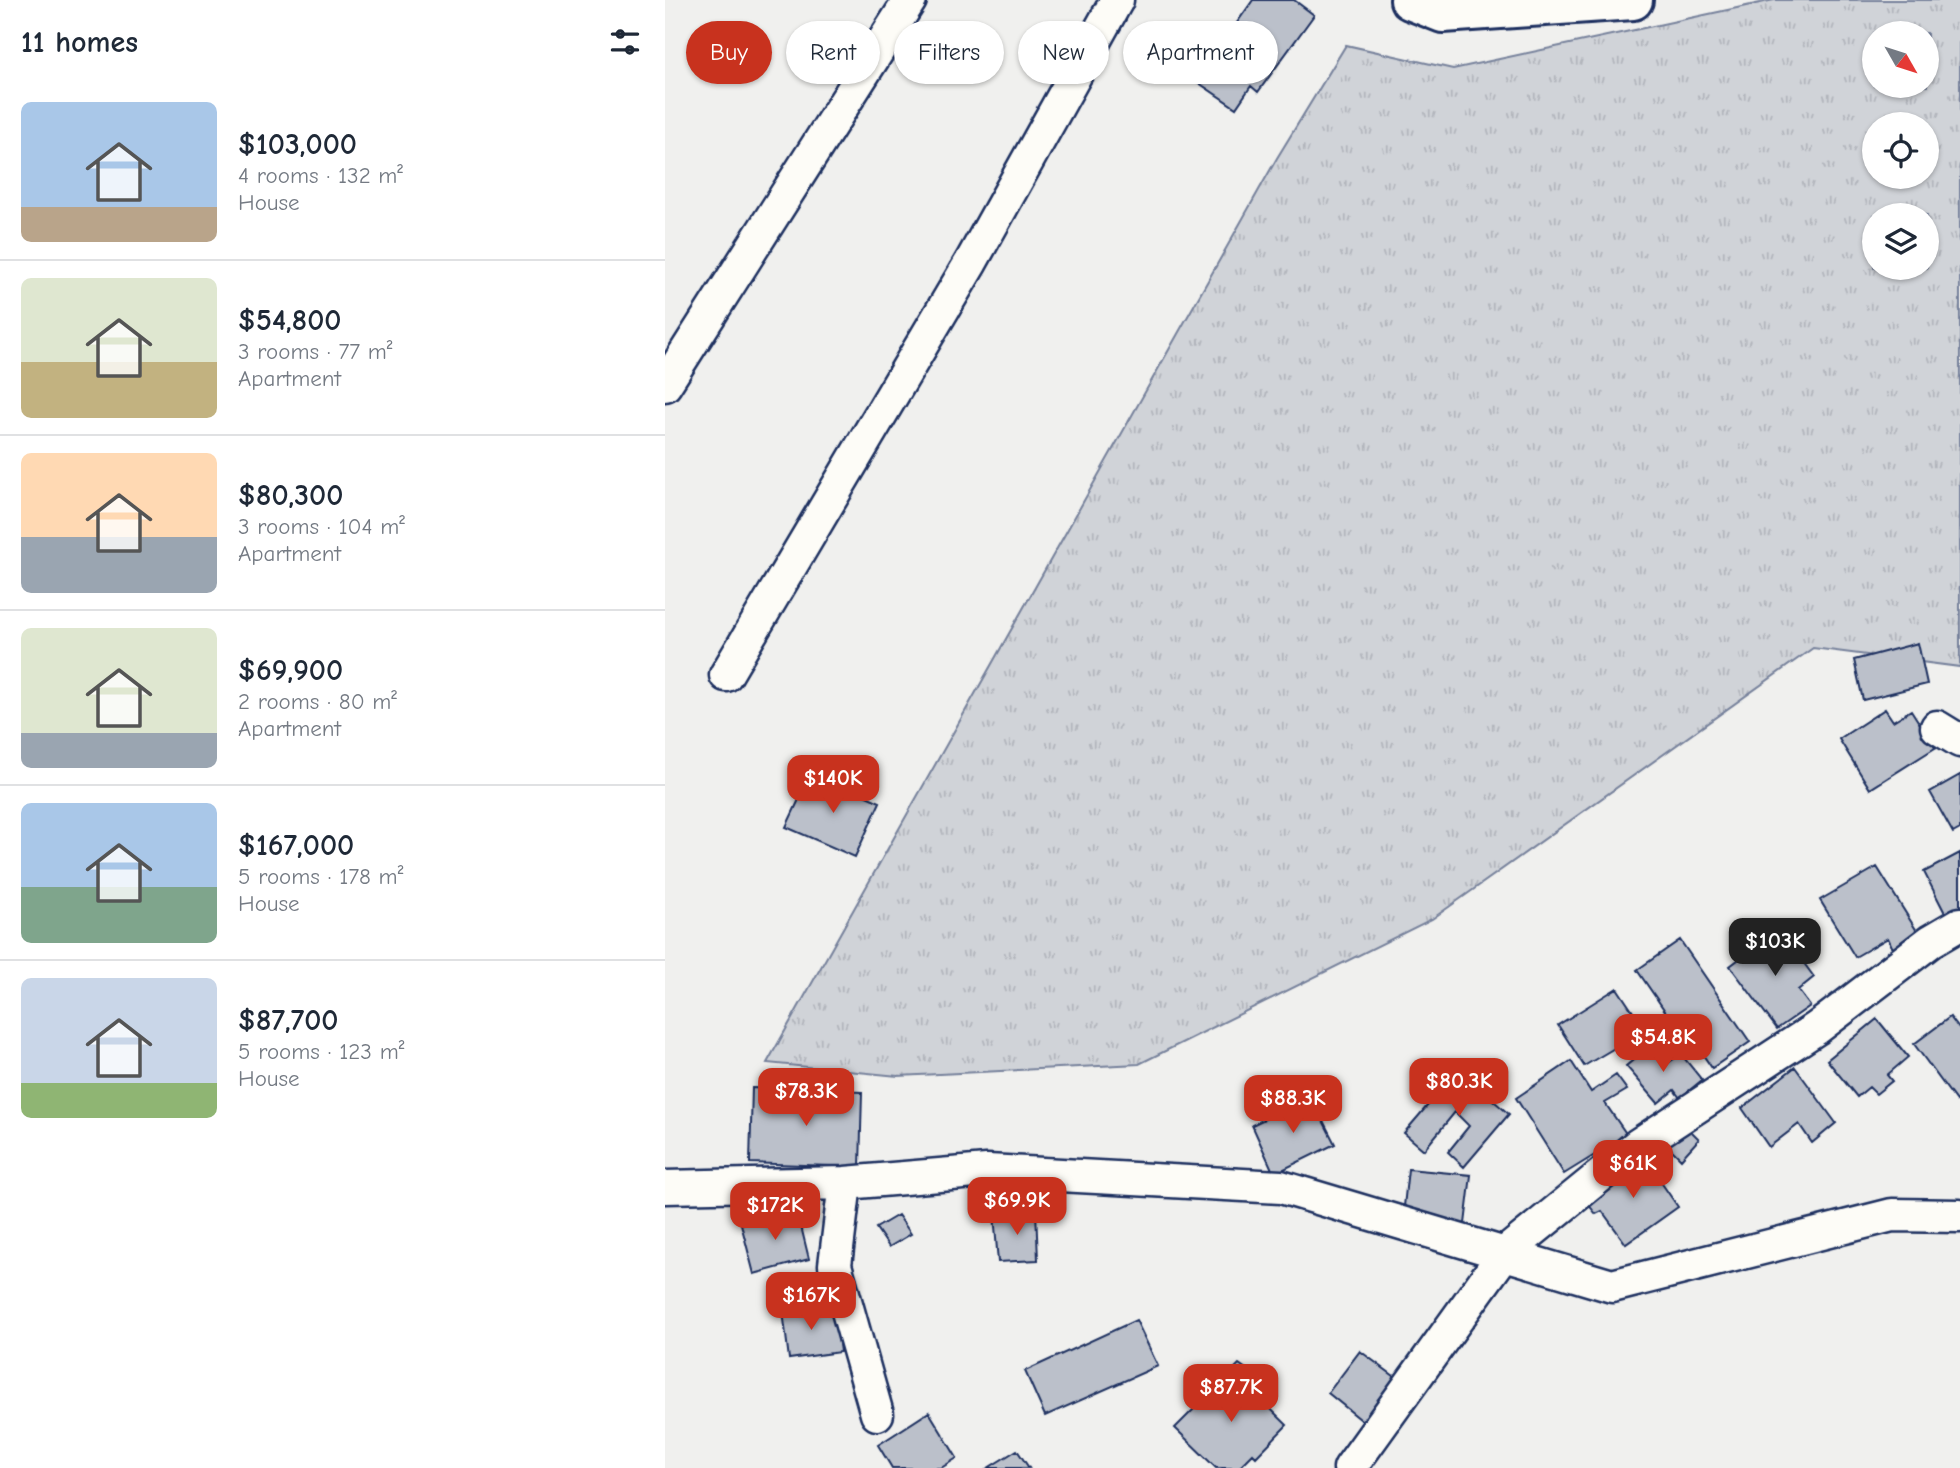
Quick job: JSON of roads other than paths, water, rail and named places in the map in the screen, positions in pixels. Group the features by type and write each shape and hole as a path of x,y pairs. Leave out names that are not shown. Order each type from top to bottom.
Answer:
{"street":[{"path":"665,385 910,0"},
{"path":"726,675 971,262 1117,0"},
{"path":"1410,0 1443,13 1633,0"},
{"path":"1350,1468 1504,1254 1638,1145 1817,1028 1931,941 1960,924"},
{"path":"665,1187 845,1183 987,1171 1281,1187 1612,1286 1892,1215 1960,1216"},
{"path":"845,1183 835,1265 877,1414"}]}
